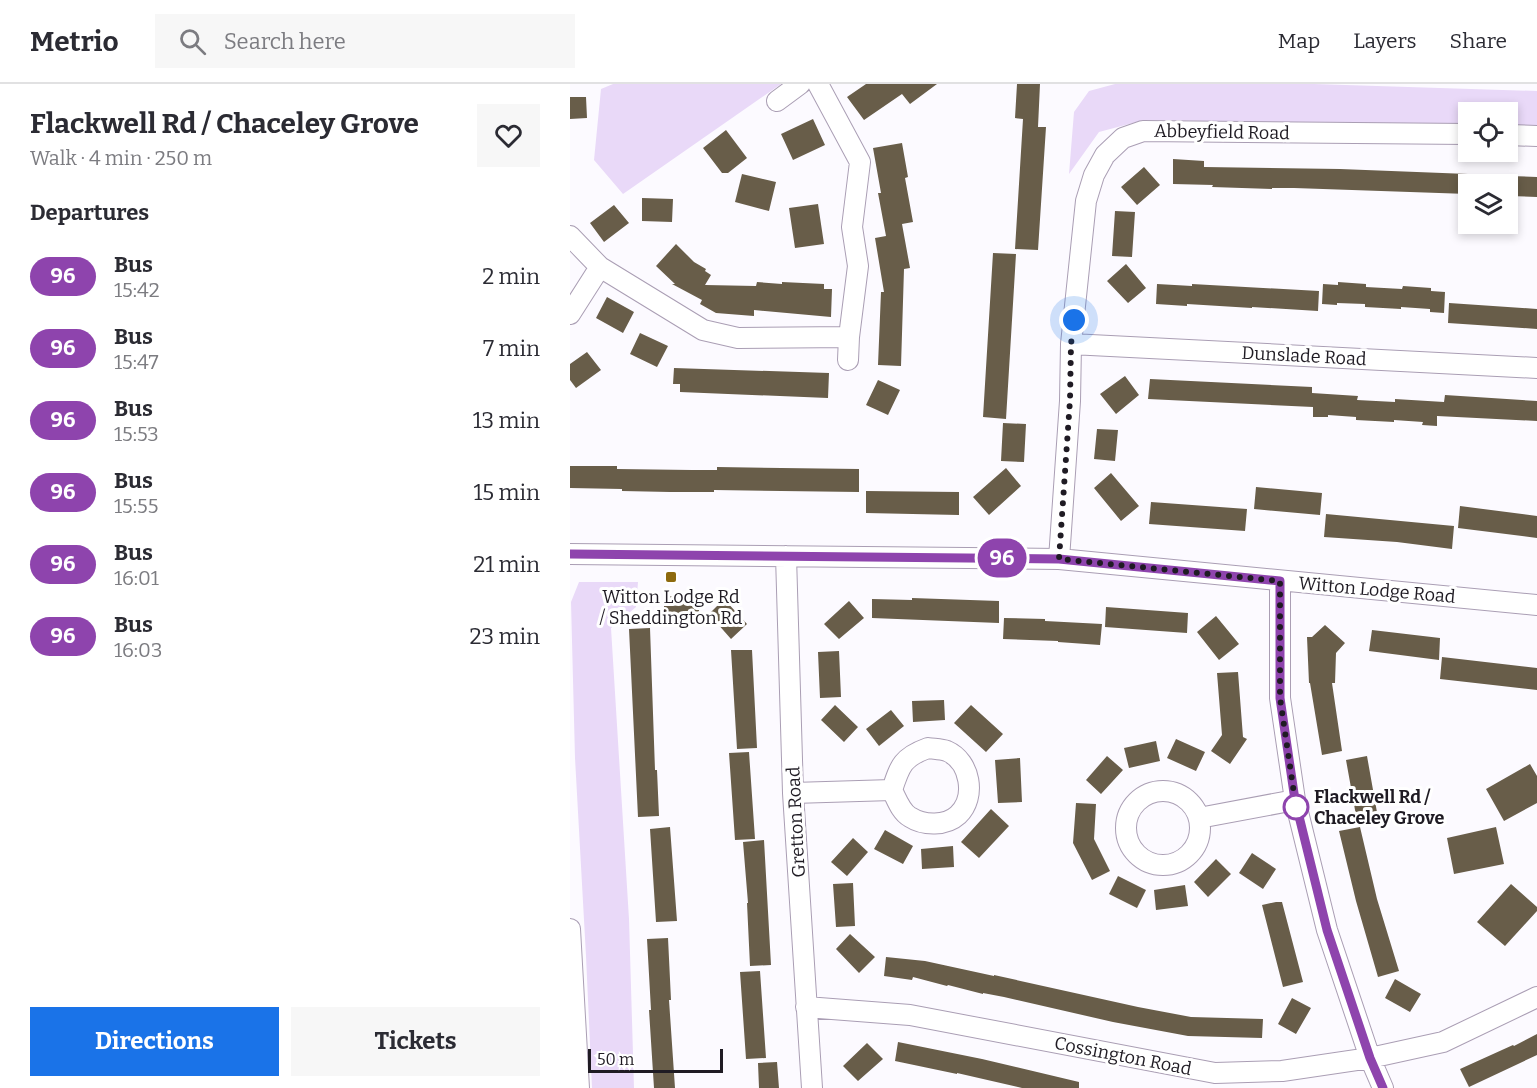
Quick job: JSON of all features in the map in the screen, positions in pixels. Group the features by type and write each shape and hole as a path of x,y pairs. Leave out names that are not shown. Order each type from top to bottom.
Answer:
{"street":[{"path":"777,101 800,84"},
{"path":"818,84 860,162 852,227 858,266 848,360"},
{"name":"Abbeyfield Road","path":"1059,559 1070,400 1071,344 1086,201 1094,175 1105,154 1123,138 1143,131 1458,134"},
{"path":"1518,135 1537,136"},
{"path":"570,236 600,267 703,330 738,338 849,337"},
{"path":"570,314 600,267"},
{"name":"Dunslade Road","path":"1071,344 1537,368"},
{"name":"Witton Lodge Road","path":"570,554 1059,559 1537,605"},
{"name":"Gretton Road","path":"786,556 794,793 812,1088"},
{"path":"1280,581 1280,698 1295,800 1327,930 1370,1058 1383,1088"},
{"path":"794,793 892,790"},
{"path":"1199,818 1295,800"},
{"path":"570,929 579,1088"},
{"name":"Cossington Road","path":"806,1006 910,1015 1215,1073 1282,1071 1370,1058 1443,1042 1537,997"}],"shaded area":[{"path":"613,84 781,84 623,194 594,160 601,89"},
{"path":"1115,84 1314,84 1537,91 1537,128 1518,127 1518,102 1458,102 1458,126 1144,120 1099,132 1069,174 1074,112 1089,91"},
{"path":"579,582 638,582 636,607 611,628 629,919 634,1088 592,1088 575,758 571,602"}],"building":[{"path":"866,84 937,84 910,104 902,94 864,120 847,97"},
{"path":"1017,84 1040,84 1038,127 1046,127 1038,250 1015,249 1023,119 1015,118"},
{"path":"570,97 586,97 587,118 570,119"},
{"path":"813,119 825,145 793,160 781,134"},
{"path":"726,130 747,158 728,173 722,173 703,148"},
{"path":"902,143 908,177 905,178 913,222 902,224 910,268 904,269 901,366 878,365 881,292 884,292 875,238 886,236 873,148"},
{"path":"1173,159 1204,161 1204,167 1468,174 1458,174 1458,194 1173,184"},
{"path":"1144,167 1160,185 1137,205 1121,187"},
{"path":"742,174 776,182 769,211 735,202"},
{"path":"1518,176 1537,177 1537,197 1518,196"},
{"path":"642,198 673,199 672,222 642,221"},
{"path":"818,204 824,244 795,248 789,208"},
{"path":"614,205 629,223 604,242 590,223"},
{"path":"1115,211 1135,212 1132,257 1112,256"},
{"path":"676,244 711,275 705,285 756,286 757,282 824,284 824,289 832,289 831,317 754,310 754,316 716,313 700,304 702,300 672,284 675,284 656,266"},
{"path":"993,253 1016,254 1006,419 983,417"},
{"path":"1126,264 1146,288 1128,303 1107,281"},
{"path":"1338,282 1366,284 1366,287 1431,288 1431,291 1445,292 1444,313 1430,312 1430,309 1365,307 1365,304 1322,304 1323,284 1338,285"},
{"path":"1157,284 1319,291 1318,311 1156,304"},
{"path":"607,297 634,312 623,333 596,318"},
{"path":"1449,303 1537,309 1537,329 1448,323"},
{"path":"640,333 668,346 657,367 630,354"},
{"path":"587,352 601,370 576,388 570,380 570,364"},
{"path":"674,368 829,373 828,398 680,392 680,384 673,384"},
{"path":"1125,376 1139,395 1116,414 1100,394"},
{"path":"1150,379 1312,387 1312,393 1358,396 1357,400 1395,402 1395,399 1444,402 1445,395 1537,401 1537,421 1437,416 1437,426 1422,425 1423,422 1356,420 1356,417 1328,415 1328,417 1313,417 1313,407 1148,399"},
{"path":"878,380 900,390 888,415 866,405"},
{"path":"1003,423 1026,424 1024,462 1001,461"},
{"path":"1097,429 1118,430 1115,461 1094,459"},
{"path":"570,466 692,470 717,470 717,467 859,469 859,492 714,490 714,492 670,492 570,488"},
{"path":"1006,468 1021,486 989,515 973,497"},
{"path":"1111,473 1139,506 1121,521 1094,488"},
{"path":"1256,487 1322,493 1320,515 1254,509"},
{"path":"866,491 959,492 959,515 866,513"},
{"path":"1151,502 1247,509 1245,531 1149,524"},
{"path":"1460,506 1537,516 1537,538 1458,528"},
{"path":"1326,514 1454,526 1452,549 1397,542 1324,537"},
{"path":"664,596 699,596 699,614 664,614"},
{"path":"912,598 999,601 999,623 872,618 872,599 912,600"},
{"path":"724,599 747,624 731,639 709,614"},
{"path":"849,601 864,618 839,639 824,624"},
{"path":"1106,607 1188,613 1187,633 1105,627"},
{"path":"1216,616 1239,644 1219,660 1197,632"},
{"path":"1004,618 1102,624 1100,645 1003,639"},
{"path":"1325,625 1345,643 1336,653 1335,683 1332,683 1342,751 1322,755 1309,683 1307,637 1312,637"},
{"path":"650,628 659,816 638,817 629,629"},
{"path":"1372,630 1440,638 1439,660 1369,651"},
{"path":"731,650 752,650 757,748 737,749"},
{"path":"839,651 841,697 820,698 818,652"},
{"path":"1442,657 1537,668 1537,690 1440,679"},
{"path":"1238,672 1243,737 1247,739 1230,764 1211,751 1222,735 1217,673"},
{"path":"944,700 945,720 913,722 912,701"},
{"path":"835,705 858,727 844,742 821,720"},
{"path":"971,705 1003,734 986,752 954,723"},
{"path":"891,710 904,726 879,746 866,729"},
{"path":"1176,739 1205,752 1196,771 1167,758"},
{"path":"1156,741 1160,761 1129,768 1124,748"},
{"path":"749,752 755,839 735,840 729,753"},
{"path":"1107,756 1123,770 1101,794 1086,780"},
{"path":"1367,756 1378,818 1357,821 1346,760"},
{"path":"1020,758 1022,802 998,803 995,760"},
{"path":"1530,764 1537,776 1537,803 1504,821 1486,789"},
{"path":"1076,803 1096,804 1094,839 1110,871 1092,880 1073,843"},
{"path":"991,809 1009,826 979,858 961,842"},
{"path":"670,827 677,921 656,922 650,829"},
{"path":"1360,827 1377,899 1399,971 1378,977 1339,831"},
{"path":"1496,827 1504,864 1454,874 1447,838"},
{"path":"885,830 913,846 903,864 874,849"},
{"path":"853,838 868,852 847,876 831,862"},
{"path":"764,840 771,965 750,966 743,842"},
{"path":"953,846 954,867 922,869 921,849"},
{"path":"1252,853 1276,869 1263,889 1239,873"},
{"path":"1216,859 1231,874 1208,897 1194,882"},
{"path":"1118,876 1146,890 1137,908 1109,894"},
{"path":"853,883 855,926 836,927 833,884"},
{"path":"1511,884 1537,907 1537,911 1505,946 1477,922"},
{"path":"1185,885 1188,906 1156,910 1154,890"},
{"path":"1282,902 1303,982 1283,987 1262,905"},
{"path":"850,934 875,957 859,973 836,949"},
{"path":"668,938 671,1000 669,1000 675,1088 654,1088 647,939"},
{"path":"886,957 925,961 1191,1017 1263,1019 1262,1038 1188,1036 1113,1022 913,977 912,980 884,976"},
{"path":"760,971 766,1058 746,1059 740,972"},
{"path":"1395,979 1421,994 1410,1012 1385,998"},
{"path":"1292,998 1311,1008 1296,1034 1278,1024"},
{"path":"1537,1034 1537,1055 1469,1087 1460,1069"},
{"path":"898,1042 1079,1082 1079,1088 1022,1088 895,1061"},
{"path":"867,1043 883,1059 858,1081 843,1066"},
{"path":"777,1062 779,1088 759,1088 758,1063"}],"bus line":[{"name":"96","path":"570,554 1059,559 1280,581 1280,698 1295,800 1327,930 1370,1058 1383,1088"}],"place":[{"name":"Witton Lodge Rd / Sheddington Rd","path":"671,577"},
{"name":"Flackwell Rd / Chaceley Grove","path":"1296,807"}],"route":[{"path":"1074,320 1059,559 1280,581 1280,698 1296,807"}]}
